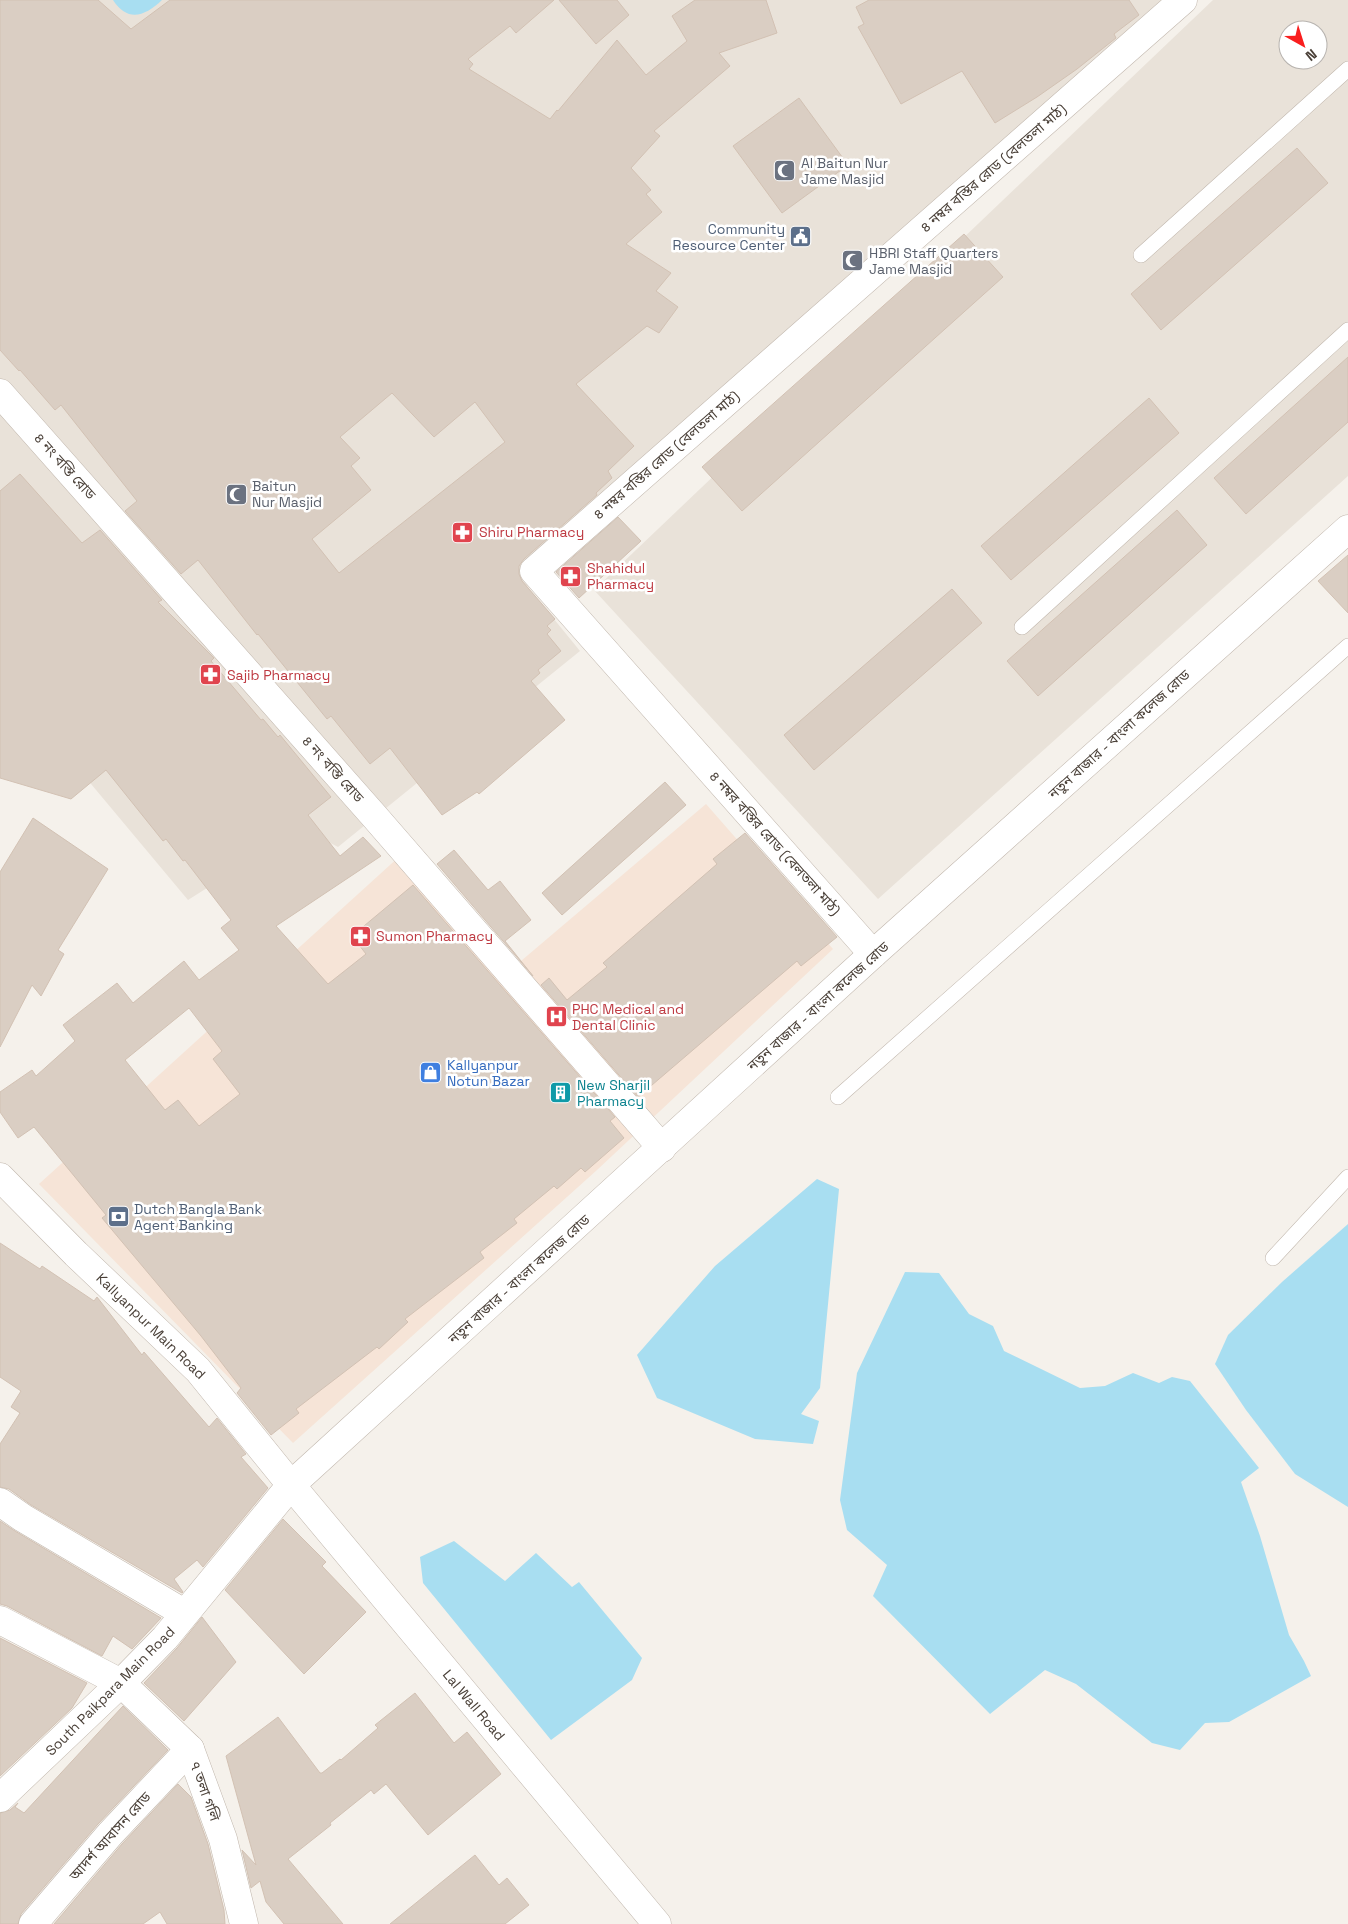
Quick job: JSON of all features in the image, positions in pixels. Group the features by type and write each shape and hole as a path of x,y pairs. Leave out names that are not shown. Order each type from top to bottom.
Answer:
{"street":[{"name":"৪ নম্বর বস্তির রোড (বেলতলা মাঠ)","path":"874,954 534,571 1183,0"},
{"name":"৪ নং বস্তি রোড","path":"0,393 375,816 662,1148"},
{"name":"নতুন বাজার - বাংলা কলেজ রোড","path":"291,1486 874,954 1348,529"},
{"name":"Kallyanpur Main Road","path":"0,1177 76,1254 198,1370 291,1486"},
{"name":"South Paikpara Main Road","path":"0,1798 166,1638 291,1486"},
{"name":"Lal Wall Road","path":"291,1486 657,1924"},
{"path":"0,1502 23,1518 184,1614"},
{"name":"৭ তলা গলি","path":"0,1620 121,1683 190,1750 222,1839 244,1924"},
{"name":"আদর্শ আবাসন রোড","path":"33,1924 110,1834 190,1750"}],"lane":[{"path":"1141,255 1348,69"},
{"path":"1022,628 1348,330"},
{"path":"838,1097 1348,646"},
{"path":"1274,1258 1348,1177"}],"shaded area":[{"path":"0,0 1182,0 527,586 580,651 338,847 302,828 188,900 0,675"},
{"path":"1213,0 1348,0 1348,476 878,899 594,590"},
{"name":"Kallyanpur Notun Bazar","path":"706,804 833,949 597,1170 293,1443 39,1184 401,855 502,977"}],"water":[{"path":"113,0 162,0 156,6 137,15 125,12"},
{"path":"817,1179 839,1189 820,1388 801,1414 819,1421 813,1444 755,1439 657,1398 637,1355 715,1266"},
{"path":"1348,1224 1348,1507 1295,1474 1246,1410 1215,1364 1228,1335 1282,1282"},
{"path":"905,1272 939,1273 969,1314 993,1326 1004,1351 1080,1388 1105,1386 1133,1373 1159,1383 1172,1377 1190,1381 1259,1468 1241,1482 1260,1536 1289,1635 1311,1676 1229,1722 1205,1723 1180,1750 1152,1743 1076,1684 1045,1670 990,1714 873,1596 887,1565 847,1530 840,1500 857,1373"},
{"path":"454,1541 505,1581 536,1553 572,1587 579,1582 642,1658 632,1680 551,1740 423,1583 420,1557"}],"building":[{"path":"0,0 98,0 131,29 170,0 554,0 516,33 510,26 468,59 473,64 469,69 550,119 617,40 646,75 687,41 672,16 695,0 766,0 777,33 719,53 730,66 654,131 660,136 631,168 651,190 646,194 662,212 626,244 671,273 656,291 678,307 659,333 647,326 576,384 634,446 608,471 612,478 596,493 597,495 524,559 519,566 519,574 522,581 555,619 547,626 551,630 547,634 561,651 538,670 540,673 531,681 565,720 479,794 477,792 442,815 390,748 370,764 331,716 327,719 198,560 181,574 125,511 137,501 61,405 55,410 0,350","holes":["392,393 434,437 475,402 505,442 339,573 312,539 371,490 351,466 360,458 340,437"]},
{"path":"559,0 617,0 629,15 596,44"},
{"path":"869,0 1129,0 1139,15 1114,34 1116,38 1077,69 995,123 962,71 901,104 858,27 864,24 856,7"},
{"path":"799,98 848,165 782,213 733,146"},
{"path":"1297,148 1328,183 1161,330 1131,294"},
{"path":"964,234 1003,277 742,511 702,467"},
{"path":"1348,357 1348,422 1246,514 1214,478"},
{"path":"1149,398 1179,433 1011,580 981,546"},
{"name":"Kallyanpur Notun Bazar","path":"20,474 82,543 100,530 162,600 158,602 214,658 211,661 261,720 263,719 278,737 280,735 331,797 308,815 340,856 363,837 381,856 276,926 328,984 366,954 352,936 413,885 615,1117 610,1121 624,1138 585,1172 581,1168 557,1189 554,1186 514,1219 517,1223 480,1252 484,1258 405,1319 408,1322 379,1349 377,1347 296,1409 299,1413 271,1435 237,1393 241,1388 201,1336 102,1218 106,1215 34,1127 18,1138 0,1112 0,1092 32,1070 36,1076 75,1041 63,1025 117,983 133,1003 184,961 199,980 239,950 221,928 231,920 185,860 183,861 166,839 163,841 106,770 71,799 0,778 0,491","holes":["189,1008 222,1051 213,1059 240,1094 199,1126 178,1100 165,1110 125,1060"]},
{"path":"1177,510 1207,545 1038,696 1007,661"},
{"path":"618,517 641,541 579,598 556,572"},
{"path":"1348,555 1348,613 1318,581"},
{"path":"952,589 982,623 814,770 784,735"},
{"path":"665,782 686,805 562,915 542,893"},
{"path":"33,818 108,869 58,950 64,954 41,996 32,985 0,1047 0,872"},
{"path":"745,833 837,937 801,966 797,961 638,1097 541,985 549,978 567,1000 607,967 603,963 717,864 713,859"},
{"path":"454,850 488,890 500,881 531,920 505,941 533,976 437,864"},
{"path":"0,1243 40,1269 42,1266 94,1301 97,1297 142,1355 144,1352 209,1427 217,1418 246,1454 241,1457 268,1488 203,1567 197,1560 174,1579 182,1593 31,1505 9,1489 0,1487 0,1444 20,1413 11,1407 21,1391 0,1377"},
{"path":"283,1519 326,1562 322,1566 366,1612 304,1674 225,1590"},
{"path":"0,1521 161,1618 132,1649 113,1636 102,1656 0,1604"},
{"path":"202,1617 236,1662 184,1721 144,1683 177,1648"},
{"path":"0,1638 87,1683 72,1708 0,1776"},
{"path":"415,1693 454,1743 467,1732 501,1774 428,1835 386,1784 374,1794 371,1790 288,1859 343,1924 284,1924 266,1902 260,1881 251,1888 242,1850 256,1865 226,1756 278,1717 320,1773 322,1773 341,1760 378,1728 375,1725"},
{"path":"123,1706 168,1750 98,1824 21,1914 18,1924 0,1924 0,1813 10,1810 18,1803 15,1807 24,1813"},
{"path":"178,1784 191,1797 208,1844 224,1910 225,1924 167,1924 160,1912 143,1924 54,1924 122,1844"},
{"path":"475,1855 499,1885 507,1878 529,1905 505,1924 390,1924"}],"place":[{"name":"Al Baitun Nur Jame Masjid","path":"785,171"},
{"name":"Community Resource Center","path":"801,237"},
{"name":"HBRI Staff Quarters Jame Masjid","path":"853,261"},
{"name":"Baitun Nur Masjid","path":"236,494"},
{"name":"Shiru Pharmacy","path":"463,532"},
{"name":"Shahidul Pharmacy","path":"571,576"},
{"name":"Sajib Pharmacy","path":"211,675"},
{"name":"Sumon Pharmacy","path":"360,936"},
{"name":"PHC Medical and Dental Clinic","path":"556,1017"},
{"name":"Kallyanpur Notun Bazar","path":"431,1073"},
{"name":"New Sharjil Pharmacy","path":"561,1093"},
{"name":"Dutch Bangla Bank Agent Banking","path":"118,1217"}]}
